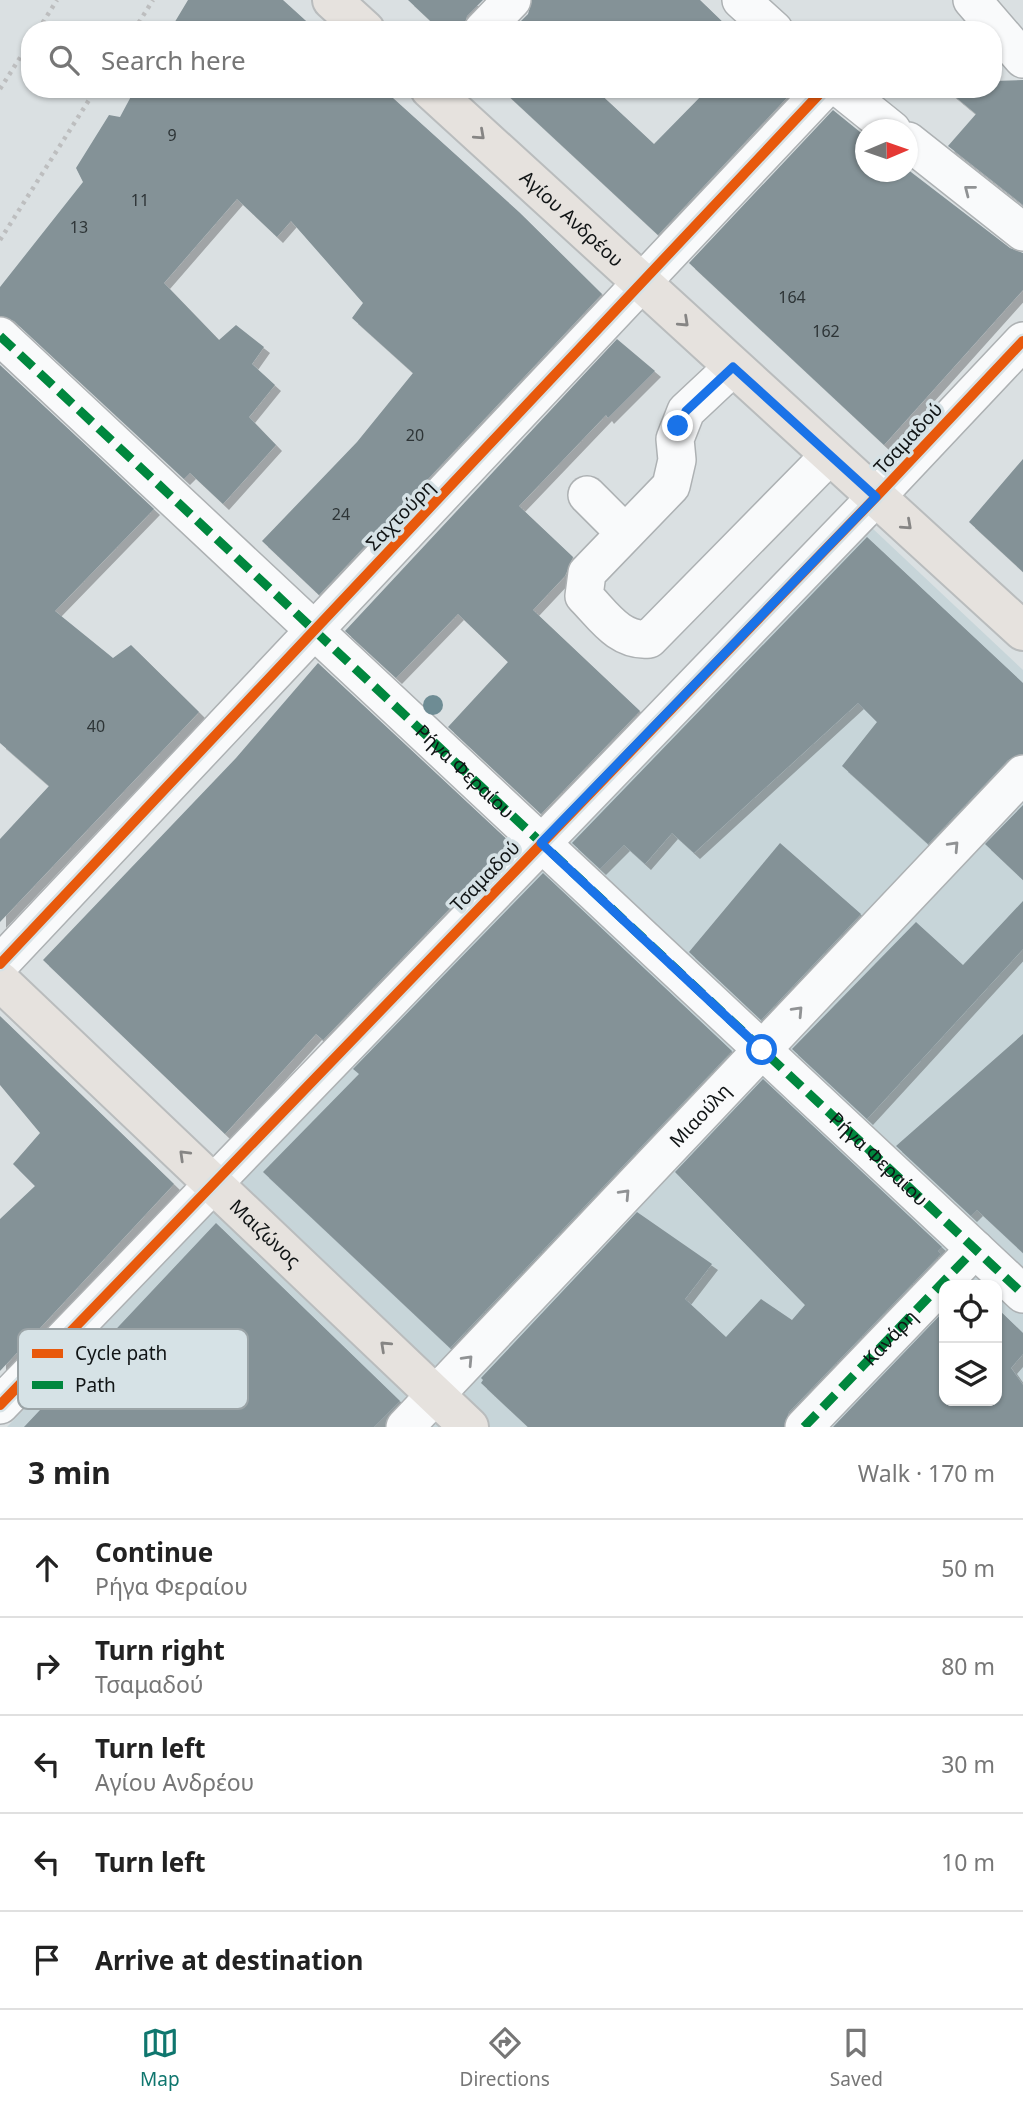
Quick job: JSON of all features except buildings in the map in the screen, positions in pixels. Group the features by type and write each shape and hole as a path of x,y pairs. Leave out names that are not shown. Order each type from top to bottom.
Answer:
{"main road":[{"path":"332,0 355,21"},
{"name":"Αγίου Ανδρέου","path":"440,98 1023,631"},
{"name":"Μαιζώνος","path":"0,981 469,1427"}],"street":[{"path":"492,21 512,0"},
{"path":"741,0 764,21"},
{"path":"972,0 990,21"},
{"path":"1002,35 1023,59"},
{"name":"Σαχτούρη","path":"0,964 816,98"},
{"path":"852,98 878,119"},
{"path":"918,149 1023,232"},
{"name":"Ρήγα Φεραίου","path":"0,336 1023,1294"},
{"name":"Τσαμαδού","path":"74,1329 1023,341"},
{"path":"733,367 686,411 678,426 677,460 671,486 587,573 584,596 624,637 649,639 830,455"},
{"path":"587,495 625,533"},
{"name":"Μιαούλη","path":"405,1427 1023,774"},
{"name":"Κανάρη","path":"804,1427 975,1249"},
{"name":"Τσαμαδού","path":"0,1405 18,1386"}],"path":[{"path":"44,21 57,0"},
{"path":"140,21 153,0"},
{"path":"0,89 21,56"},
{"path":"0,240 90,98"}],"shaded area":[{"path":"871,527 1023,670 1023,1427 7,1427 24,1409 248,1409 248,1329 101,1329"}],"marked path":[{"path":"0,336 1023,1294"},
{"path":"804,1427 975,1249"}],"cycle path":[{"path":"0,964 816,98"},
{"path":"73,1329 876,497 1023,341"},
{"path":"0,1405 18,1386"}],"route":[{"path":"678,426 686,411 733,367 876,497 541,843 762,1050"}]}
